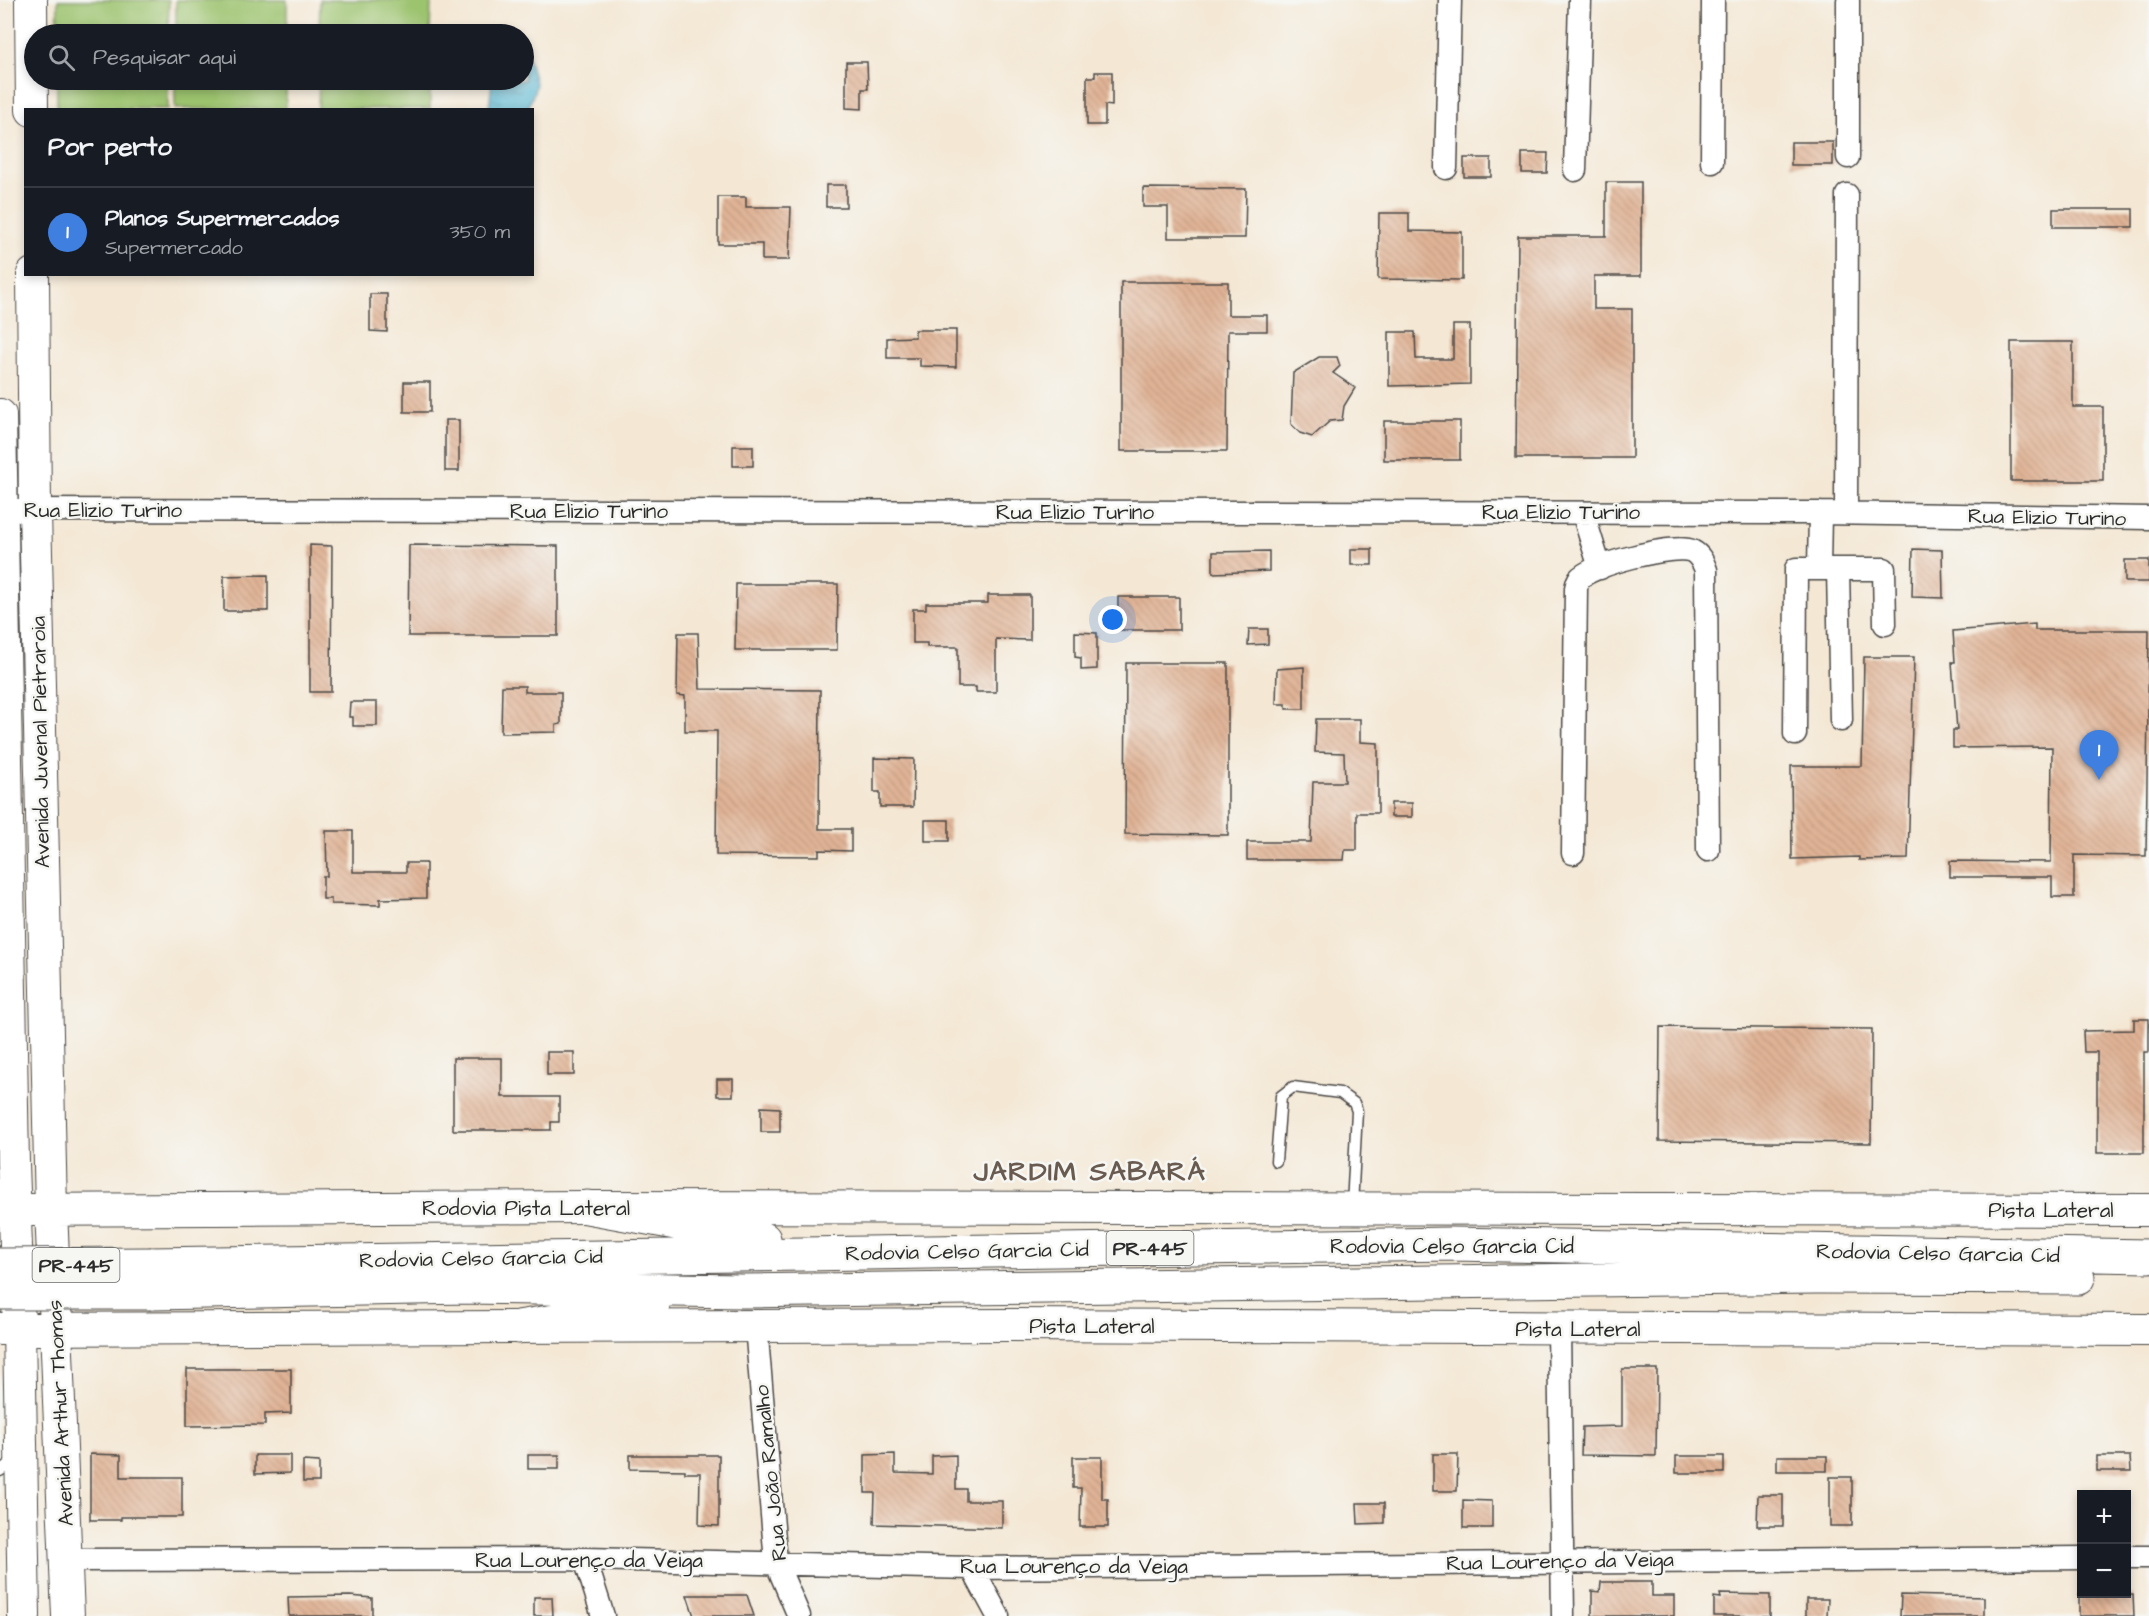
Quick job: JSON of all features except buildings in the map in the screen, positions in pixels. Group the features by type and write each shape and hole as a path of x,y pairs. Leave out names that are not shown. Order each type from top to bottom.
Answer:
{"highway":[{"path":"587,1207 837,1252"},
{"name":"Rodovia Celso Garcia Cid","path":"0,1293 151,1278 837,1252 1450,1244 2149,1256"},
{"name":"Rodovia Celso Garcia Cid","path":"0,1265 151,1278 467,1287 743,1291 1817,1277 2149,1278"},
{"path":"518,1327 743,1291"}],"street":[{"path":"31,0 31,24"},
{"path":"1446,168 1450,0"},
{"path":"1575,170 1580,0"},
{"path":"1712,162 1713,0"},
{"path":"1848,0 1848,157"},
{"path":"32,90 32,108"},
{"path":"1846,513 1847,195"},
{"name":"Avenida Juvenal Pietraroia","path":"33,276 35,510 51,1209"},
{"name":"Avenida Juvenal Pietraroia","path":"0,415 8,1210"},
{"name":"Rua Elizio Turino","path":"1,510 1846,513 2149,519"},
{"path":"1582,513 1600,568"},
{"path":"1820,513 1828,569 1841,720"},
{"path":"1573,853 1576,588 1580,578 1600,568 1648,551 1691,550 1702,559 1706,570 1708,850"},
{"path":"1795,734 1796,569 1884,569 1884,624"},
{"name":"Rodovia Pista Lateral","path":"8,1210 587,1207 1053,1209"},
{"name":"Avenida Arthur Thomas","path":"51,1209 68,1616"},
{"name":"Pista Lateral","path":"1053,1209 2149,1210"},
{"name":"Avenida Arthur Thomas","path":"8,1210 11,1462 24,1616"},
{"path":"10,1329 56,1327 756,1326"},
{"name":"Pista Lateral","path":"756,1326 2149,1330"},
{"name":"Rua João Ramalho","path":"756,1326 776,1562 799,1616"},
{"path":"1559,1329 1563,1616"},
{"path":"2131,1557 2149,1557"},
{"name":"Rua Lourenço da Veiga","path":"67,1560 585,1559 972,1568 2077,1558"},
{"path":"585,1559 603,1616"},
{"path":"972,1568 998,1616"}],"lane":[{"path":"1275,1161 1281,1096 1287,1090 1300,1087 1340,1093 1349,1098 1357,1111 1352,1209"}],"green space":[{"path":"58,0 169,0 168,24 57,24"},
{"path":"176,0 287,0 287,24 176,24"},
{"path":"320,0 431,0 430,24 319,24"},
{"path":"57,90 168,90 168,108 57,108"},
{"path":"175,90 286,90 286,108 175,108"},
{"path":"319,90 430,90 430,108 318,108"}],"water":[{"path":"534,79 536,86 528,108 489,108 491,90 534,90"}],"place":[{"name":"Planos Supermercados","path":"2099,780"}],"district":[{"name":"JARDIM SABARÁ","path":"1090,1171"}]}
